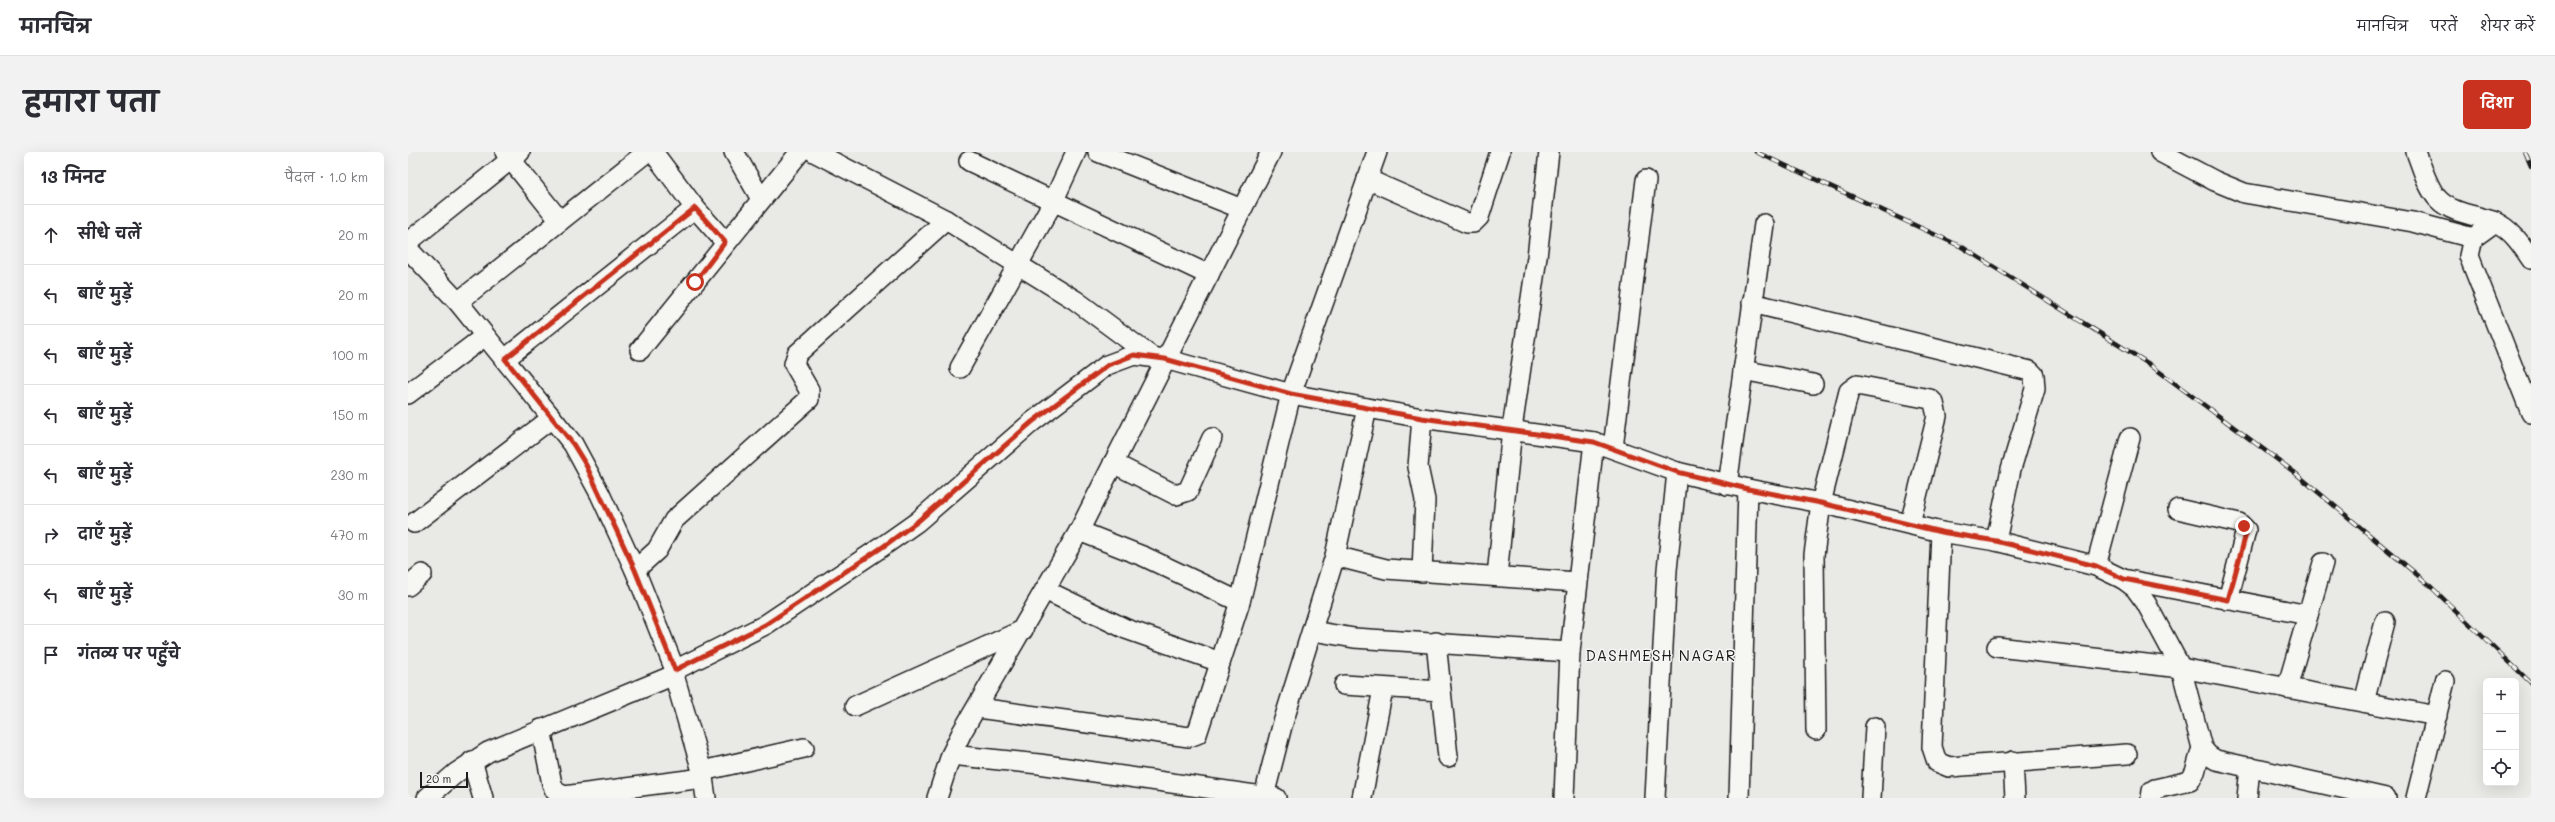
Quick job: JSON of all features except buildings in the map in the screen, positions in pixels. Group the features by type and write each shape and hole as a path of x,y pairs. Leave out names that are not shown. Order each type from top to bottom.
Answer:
{"street":[{"path":"458,302 647,152"},
{"path":"653,152 695,208 725,242"},
{"path":"734,152 761,199"},
{"path":"640,350 725,242 800,152"},
{"path":"814,152 946,220 1075,300 1158,358"},
{"path":"960,368 1053,202 1076,152"},
{"path":"1098,152 1242,210"},
{"path":"937,798 951,755 1079,531 1113,463 1158,358 1209,275 1271,152"},
{"path":"978,708 1189,737 1197,734 1200,729 1240,602 1291,394 1376,152"},
{"path":"1367,179 1467,223 1473,223 1479,218 1500,152"},
{"path":"1497,576 1512,429 1537,257 1549,152"},
{"path":"2160,152 2215,181 2244,193 2414,222 2473,238"},
{"path":"2416,152 2433,193 2439,200 2457,210 2495,222 2513,235 2531,259"},
{"path":"408,242 512,154 560,221"},
{"path":"969,161 1209,275"},
{"path":"1613,448 1646,180"},
{"path":"505,359 695,208"},
{"path":"635,570 657,550 674,520 808,399 810,390 794,364 797,354 946,220"},
{"path":"2495,222 2473,238 2470,246 2471,264 2531,413"},
{"path":"1727,485 1742,370 1764,224"},
{"path":"408,249 458,302 505,359 573,444 586,465 635,570 674,672 703,775 706,798"},
{"path":"1752,303 2030,371 2034,375 2035,389 2011,469 1996,541"},
{"path":"408,394 485,336"},
{"path":"427,798 472,761 541,729 674,672 765,625 884,546 917,522 1032,422 1108,365 1134,355 1158,358 1291,394 1422,418 1512,429 1594,442 1677,472 1727,485 1821,503 1941,532 1996,541 2096,566 2124,579 2308,616"},
{"path":"1742,370 1813,384"},
{"path":"1816,730 1813,577 1821,503 1852,387 1861,385 1930,400 1934,403 1937,416 1910,524"},
{"path":"951,755 1039,764 1204,794 1270,797 1282,726 1335,556 1367,408"},
{"path":"414,523 552,418"},
{"path":"1422,418 1418,467 1425,500 1422,572"},
{"path":"1113,463 1176,495 1181,495 1188,491 1212,438"},
{"path":"2096,566 2130,438"},
{"path":"1564,798 1570,652 1594,442"},
{"path":"1655,798 1667,570 1677,472"},
{"path":"1739,798 1748,489"},
{"path":"2178,509 2239,523 2246,530 2228,600"},
{"path":"1079,531 1145,557 1240,602"},
{"path":"1941,532 1932,748 1937,762 1949,767 2013,761 2127,754"},
{"path":"1335,556 1371,567 1422,572 1577,582"},
{"path":"2287,688 2323,563"},
{"path":"408,586 422,574"},
{"path":"2124,579 2135,588 2146,603 2181,668 2202,748 2208,755 2216,760 2250,767 2341,793 2386,798"},
{"path":"1045,590 1126,629 1220,662"},
{"path":"2364,702 2385,622"},
{"path":"855,706 1023,630"},
{"path":"1312,631 1354,638 1436,642 1570,652"},
{"path":"1436,642 1448,757"},
{"path":"1997,647 2181,668 2437,716"},
{"path":"2416,798 2445,681"},
{"path":"1344,685 1384,689 1441,691"},
{"path":"1362,798 1384,689"},
{"path":"1871,798 1875,727"},
{"path":"541,729 552,784 560,795 564,796 633,793 804,748"},
{"path":"2151,798 2152,792 2159,788 2190,781 2195,772 2202,748"},
{"path":"472,761 483,798"},
{"path":"2013,761 2015,798"},
{"path":"2247,798 2250,767"}],"railway":[{"path":"1756,152 1962,247 2149,364 2294,472 2427,583 2531,683"},
{"path":"2525,152 2531,166"}],"district":[{"name":"DASHMESH NAGAR","path":"1661,655"}],"route":[{"path":"695,282 725,242 695,208 505,359 573,444 586,465 635,570 675,670 765,625 884,546 917,522 1032,422 1108,365 1134,355 1165,359 1291,394 1422,418 1512,429 1594,442 1677,472 1727,485 1821,503 1941,532 1996,541 2096,566 2114,573 2124,579 2228,600 2246,534 2244,526"}]}
